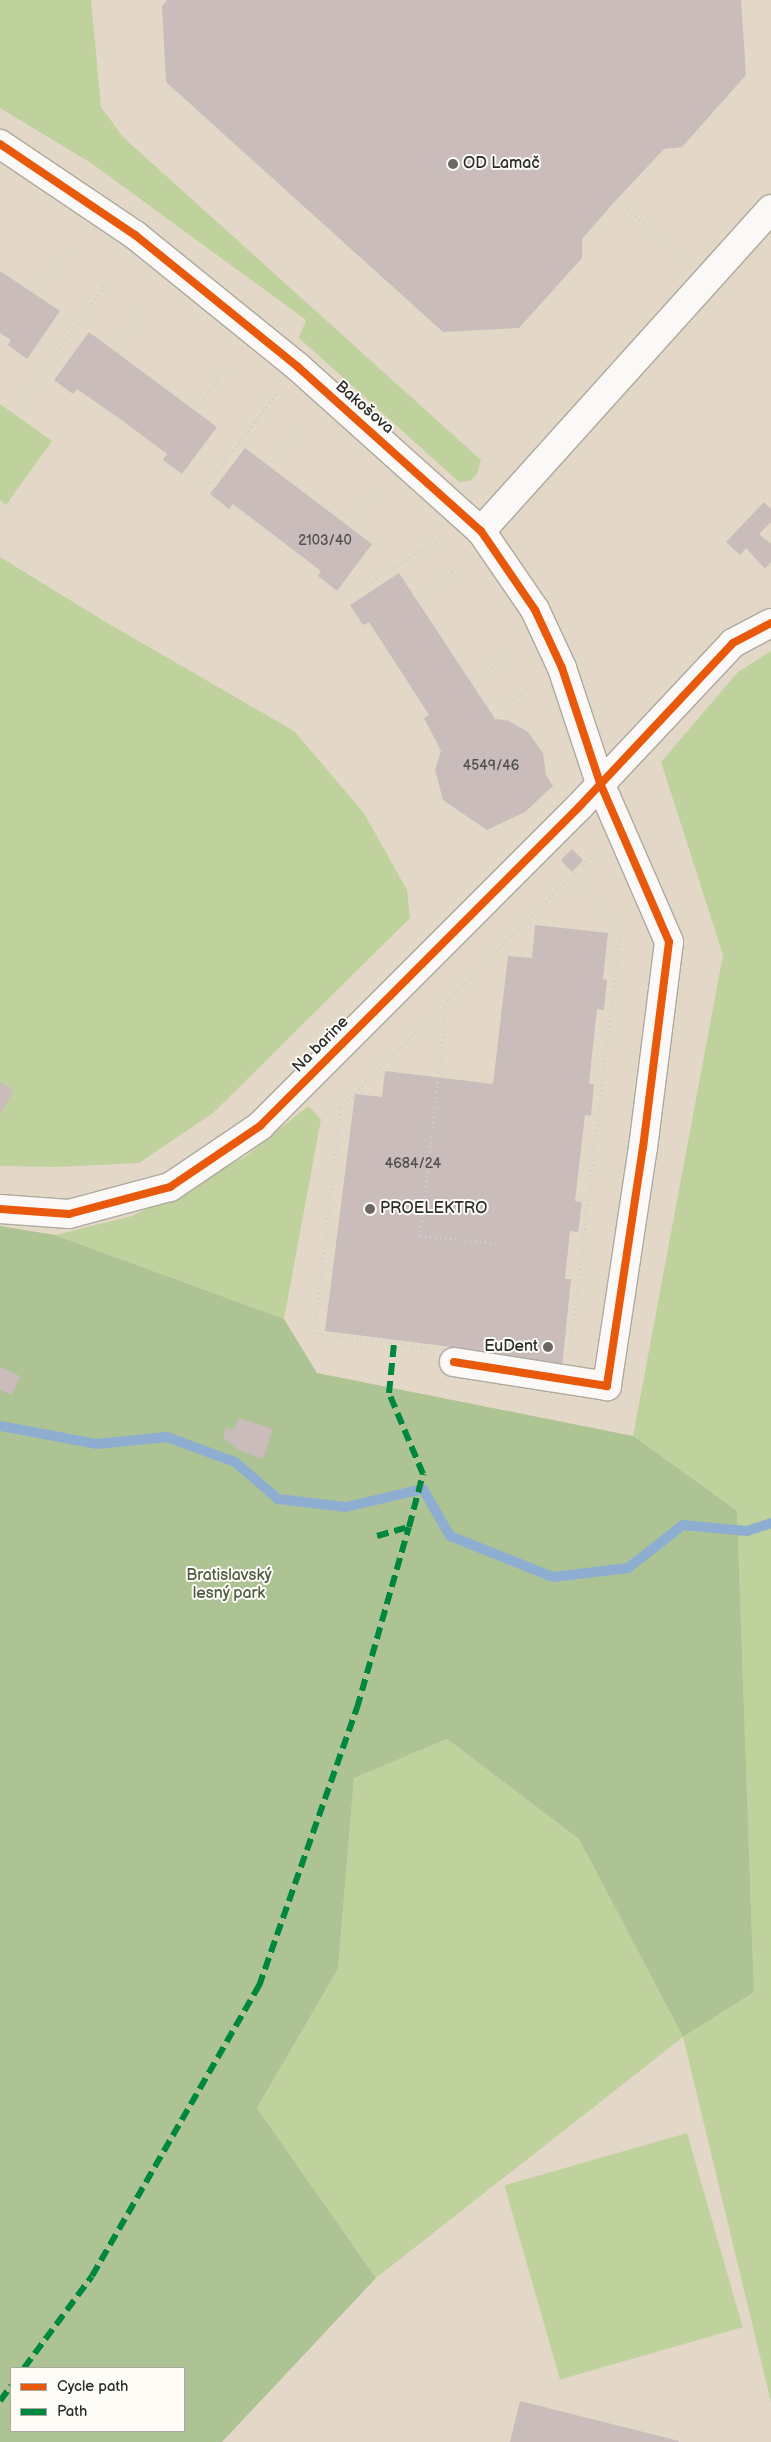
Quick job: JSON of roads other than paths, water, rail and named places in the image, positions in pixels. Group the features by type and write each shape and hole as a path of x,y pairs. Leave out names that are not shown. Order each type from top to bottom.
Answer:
{"street":[{"name":"Bakošova","path":"0,144 135,235 298,367 474,525 535,610 562,668 600,782 668,942 643,1147 607,1386 566,1378 454,1362"},
{"path":"474,525 707,280 771,209"},
{"name":"Na barine","path":"0,1209 69,1214 170,1187 260,1126 579,806 733,644 771,623"}],"waterway":[{"path":"0,1426 97,1444 167,1437 235,1462 278,1499 346,1507 423,1489 450,1536 553,1577 628,1568 683,1525 747,1531 771,1523"}],"place":[{"name":"OD Lamač","path":"453,164"},
{"name":"PROELEKTRO","path":"370,1209"},
{"name":"EuDent","path":"548,1347"}],"park label":[{"name":"Bratislavský lesný park","path":"229,1585"}]}
